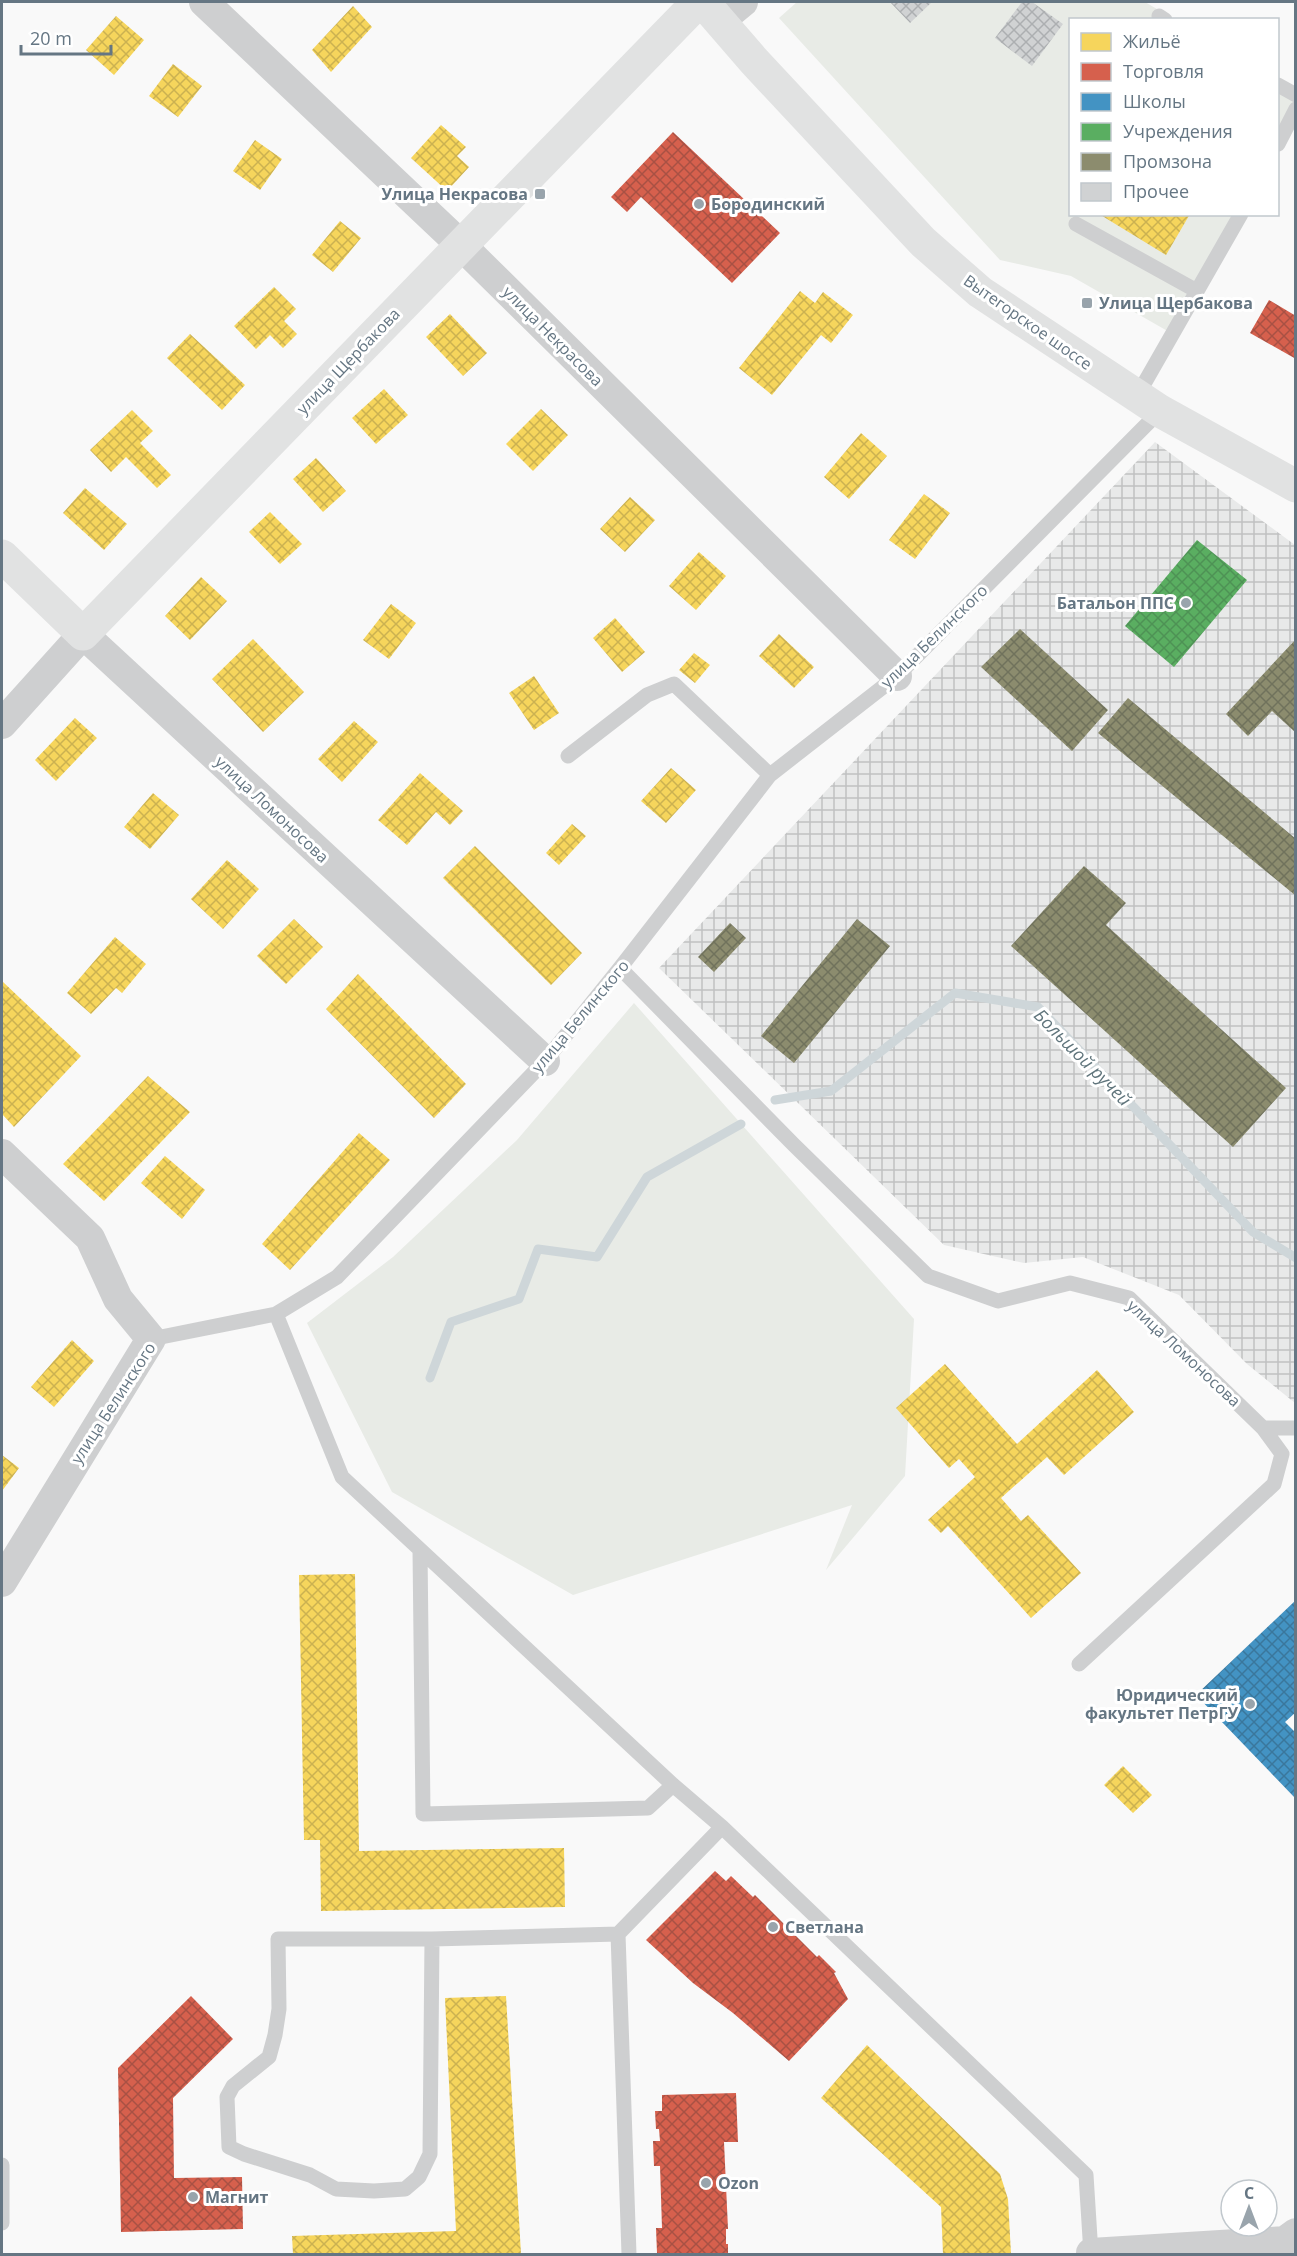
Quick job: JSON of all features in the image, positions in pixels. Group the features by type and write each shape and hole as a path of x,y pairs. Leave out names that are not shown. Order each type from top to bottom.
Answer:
{"street":[{"name":"улица Некрасова","path":"204,2 461,245 897,676"},
{"name":"улица Щербакова","path":"2,724 83,634 461,245 716,6"},
{"name":"Вытегорское шоссе","path":"716,6 923,242 980,292 1148,403 1296,486"},
{"name":"улица Ломоносова","path":"2,556 83,634 544,1061"},
{"path":"2,1154 90,1238 118,1299 151,1339"},
{"name":"улица Белинского","path":"2,1580 151,1339"},
{"path":"1091,2254 1285,2241 1296,2233"}],"lane":[{"path":"1279,86 1296,95"},
{"path":"1279,142 1296,109"},
{"name":"улица Белинского","path":"151,1339 276,1314 337,1277 544,1061 620,968 770,775 897,676 1148,403 1197,291 1240,216"},
{"path":"1076,224 1197,291"},
{"path":"568,756 647,695 674,684 770,775"},
{"name":"улица Ломоносова","path":"620,968 794,1145 928,1276 998,1301 1070,1283 1129,1298 1263,1428 1281,1454 1274,1484 1079,1664"},
{"path":"276,1314 342,1477 672,1785 722,1827 1086,2175 1091,2254"},
{"path":"1263,1428 1296,1428"},
{"path":"420,1550 423,1814 648,1808 672,1785"},
{"path":"432,1939 430,2154 419,2177 405,2189 374,2191 336,2189 310,2175 244,2154 230,2147 227,2097 233,2086 269,2057 275,2035 279,2009 278,1939 432,1939 618,1934 722,1827"},
{"path":"618,1934 629,2254"},
{"path":"2,2165 2,2223"}],"shaded area":[{"path":"797,2 1145,2 1172,18 1069,18 1069,216 1235,216 1171,333 1071,276 1000,260 779,18"},
{"path":"1279,85 1296,95 1295,108 1279,138"},
{"path":"1155,442 1295,545 1295,1403 1247,1364 1179,1295 1083,1257 1024,1263 944,1245 659,968"},
{"path":"634,1003 914,1319 905,1476 826,1570 852,1505 573,1595 392,1492 307,1323 393,1257 517,1140"}],"building: Жильё":[{"path":"353,6 372,27 331,72 312,50"},
{"path":"116,16 144,40 114,75 86,50"},
{"path":"173,64 202,86 178,117 149,96"},
{"path":"441,125 466,147 457,156 469,167 447,191 411,158"},
{"path":"255,140 282,159 260,190 233,171"},
{"path":"1102,216 1189,216 1166,255"},
{"path":"340,221 361,238 333,272 312,255"},
{"path":"274,287 296,309 284,321 297,334 283,348 270,335 256,349 234,326"},
{"path":"800,291 815,303 823,292 853,315 831,343 821,335 772,395 739,368"},
{"path":"450,314 487,353 463,376 426,337"},
{"path":"190,334 245,385 222,410 167,358"},
{"path":"384,389 408,415 376,444 352,418"},
{"path":"541,409 568,435 533,471 506,444"},
{"path":"132,410 153,431 140,443 171,475 157,488 126,457 111,472 90,450"},
{"path":"861,433 887,456 849,499 824,477"},
{"path":"316,458 346,491 323,512 293,479"},
{"path":"85,488 127,524 104,550 63,513"},
{"path":"924,494 950,513 915,559 889,540"},
{"path":"630,497 655,520 625,552 600,529"},
{"path":"270,512 302,544 280,564 249,532"},
{"path":"699,552 726,576 696,610 669,586"},
{"path":"201,577 227,601 190,640 165,616"},
{"path":"391,604 416,623 389,659 363,640"},
{"path":"615,618 645,652 622,672 593,638"},
{"path":"779,634 814,667 794,688 759,656"},
{"path":"253,639 304,692 263,732 212,679"},
{"path":"694,653 710,665 695,683 679,670"},
{"path":"534,676 559,713 534,730 509,693"},
{"path":"75,718 97,738 56,781 35,760"},
{"path":"354,721 378,742 342,782 318,759"},
{"path":"671,768 696,790 666,823 641,801"},
{"path":"420,773 463,811 450,825 436,812 407,845 378,820"},
{"path":"153,793 179,815 150,849 124,827"},
{"path":"572,824 586,836 559,865 546,853"},
{"path":"475,846 582,953 551,985 443,878"},
{"path":"227,860 259,889 223,929 191,899"},
{"path":"294,919 323,947 286,984 257,956"},
{"path":"115,937 146,964 122,993 116,988 91,1014 67,993"},
{"path":"358,974 466,1084 434,1118 326,1009"},
{"path":"2,981 81,1056 14,1127 2,1114"},
{"path":"148,1076 190,1112 104,1201 63,1164"},
{"path":"359,1133 390,1160 290,1270 262,1244"},
{"path":"165,1156 205,1190 182,1219 141,1183"},
{"path":"72,1340 94,1361 54,1407 31,1387"},
{"path":"945,1364 1017,1444 1097,1370 1134,1412 1064,1475 1047,1457 1001,1498 1021,1521 1028,1515 1081,1573 1031,1618 948,1526 941,1533 928,1520 975,1477 959,1459 949,1468 896,1408"},
{"path":"2,1455 19,1468 2,1491"},
{"path":"355,1574 359,1851 564,1848 565,1907 321,1911 320,1840 304,1840 299,1575"},
{"path":"1123,1766 1152,1795 1133,1813 1104,1785"},
{"path":"506,1996 521,2254 293,2254 292,2236 456,2231 445,1998"},
{"path":"867,2045 1000,2174 1008,2199 1011,2254 943,2254 941,2207 821,2098"}],"building: Торговля":[{"name":"Бородинский","path":"673,132 780,233 732,283 641,197 627,212 611,197"},
{"path":"1269,300 1296,316 1296,359 1250,333"},
{"path":"715,1871 726,1881 731,1876 753,1897 755,1895 817,1957 819,1955 836,1972 834,1973 848,1999 789,2061 733,2013 693,1983 646,1940"},
{"path":"191,1996 233,2039 173,2098 174,2178 242,2177 243,2229 121,2232 118,2068"},
{"path":"736,2093 738,2142 724,2142 728,2254 657,2253 656,2228 662,2228 660,2166 654,2166 653,2141 660,2141 659,2129 656,2129 655,2111 662,2111 662,2095"}],"building: Школы":[{"name":"Юридический факультет ПетрГУ","path":"1296,1600 1296,1712 1285,1722 1296,1733 1296,1799 1196,1695"}],"building: Учреждения":[{"name":"Батальон ППС","path":"1197,540 1247,580 1174,667 1125,626"}],"building: Промзона":[{"path":"1020,629 1108,710 1072,751 981,667"},
{"path":"1296,639 1296,733 1272,711 1248,736 1226,714"},
{"path":"1128,698 1296,839 1296,896 1098,733"},
{"path":"1084,866 1126,903 1106,925 1286,1088 1233,1147 1011,946"},
{"path":"857,919 890,946 794,1063 761,1036"},
{"path":"730,923 746,938 714,972 698,957"}],"building: Прочее":[{"path":"890,2 932,2 910,23"},
{"path":"1022,2 1032,2 1063,24 1032,66 995,38"}],"waterway":[{"name":"Большой ручей","path":"775,1100 831,1091 955,993 1038,1007 1253,1232 1296,1258"},
{"name":"Большой ручей","path":"430,1378 451,1322 519,1299 538,1249 597,1257 647,1177 741,1124"}],"place":[{"name":"Улица Некрасова","path":"540,194"},
{"name":"Бородинский","path":"699,204"},
{"name":"Улица Щербакова","path":"1087,303"},
{"name":"Батальон ППС","path":"1186,603"},
{"name":"Юридический факультет ПетрГУ","path":"1250,1704"},
{"name":"Светлана","path":"773,1927"},
{"name":"Ozon","path":"706,2183"},
{"name":"Магнит","path":"193,2197"}]}
